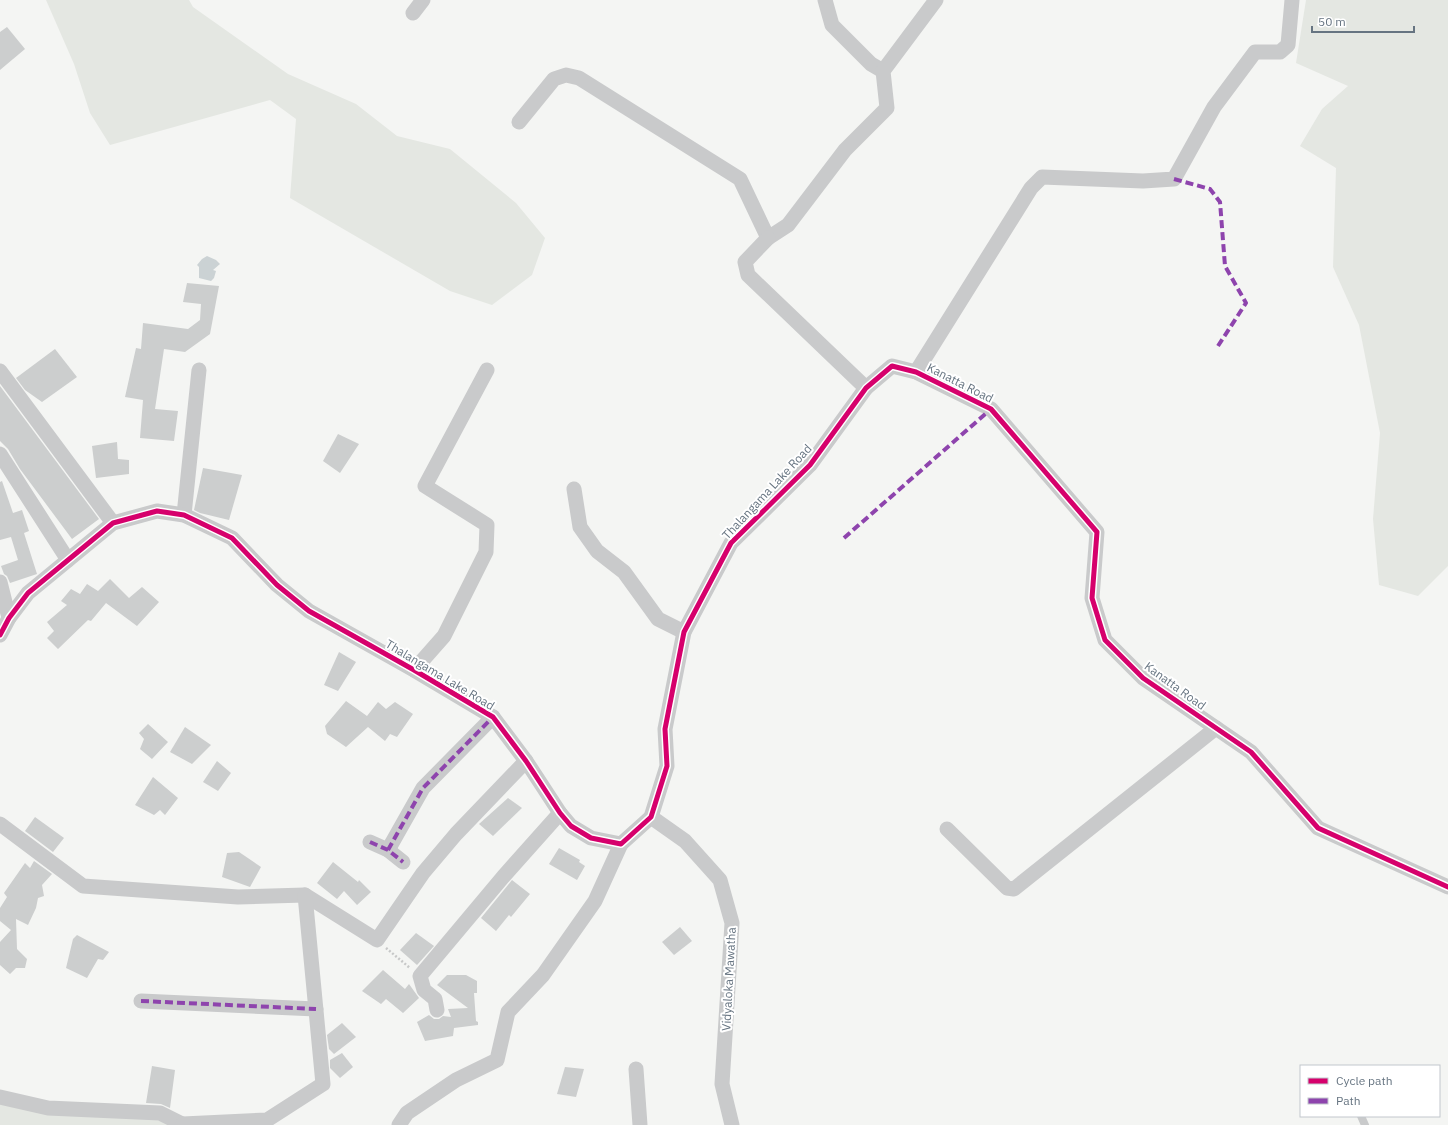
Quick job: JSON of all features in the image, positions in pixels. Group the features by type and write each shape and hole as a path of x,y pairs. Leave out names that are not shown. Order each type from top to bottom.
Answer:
{"street":[{"path":"413,13 423,0"},
{"path":"825,0 832,25 871,64 883,70"},
{"path":"866,388 748,275 745,262 768,238 788,225 845,150 887,108 883,70 936,0"},
{"path":"916,372 1031,188 1042,177 1143,181 1174,179 1214,107 1255,52 1280,52 1288,46 1292,0"},
{"path":"518,122 554,79 566,75 579,78 740,179 768,238"},
{"name":"Thalangama Lake Road","path":"651,817 667,766 665,729 684,632 731,543 810,465 866,388 892,366 916,372"},
{"path":"184,515 199,370"},
{"path":"414,670 444,636 486,552 487,525 425,486 487,370"},
{"path":"0,371 113,523"},
{"name":"Kanatta Road","path":"916,372 991,409 1097,532 1092,598 1105,640 1142,678 1251,752 1318,828 1448,887"},
{"path":"0,454 68,560"},
{"path":"574,489 580,527 597,551 624,572 658,618 684,632"},
{"name":"Thalangama Lake Road","path":"0,635 9,618 28,593 113,523 157,511 184,515 232,538 277,585 309,611 414,670 493,717 526,761 560,813 571,826 591,838 621,844"},
{"path":"0,582 9,618"},
{"path":"388,850 423,788 493,717"},
{"path":"947,829 1007,888 1014,889 1216,728"},
{"path":"0,824 83,886 238,897 305,895 377,940 423,873 456,834 526,761"},
{"path":"436,1010 435,999 424,990 420,976 503,877 560,813"},
{"path":"399,1125 407,1113 456,1080 497,1060 508,1012 543,975 595,901 621,844 651,817"},
{"name":"Vidyaloka Mawatha","path":"651,817 685,841 720,880 732,923 722,1084 732,1125"},
{"path":"370,842 388,850 403,862"},
{"path":"0,1097 48,1108 160,1113 184,1125 267,1120 324,1084 305,895"},
{"path":"140,1001 316,1009"},
{"path":"636,1069 640,1125"}],"path":[{"path":"377,940 420,976"}],"shaded area":[{"path":"46,0 189,0 193,7 288,74 356,104 397,136 450,149 516,203 545,238 532,275 492,305 450,291 290,198 296,119 270,100 110,145 90,113 74,64"},
{"path":"1306,0 1448,0 1448,566 1418,596 1379,585 1373,519 1380,433 1359,325 1333,267 1336,168 1300,146 1322,109 1348,86 1296,63"},
{"path":"207,256 216,260 220,264 213,270 216,271 214,278 211,281 199,278 199,267 197,265"},
{"path":"0,1097 160,1113 184,1125 0,1125"}],"building":[{"path":"7,27 25,49 0,70 0,32"},
{"path":"187,283 219,286 210,334 185,352 164,349 155,409 178,411 174,441 140,438 143,400 125,397 136,348 141,349 143,323 188,329 200,320 201,304 183,302"},
{"path":"55,349 77,377 42,402 25,390 16,378"},
{"path":"0,386 99,519 72,539 20,469 8,449 0,441"},
{"path":"338,434 359,444 340,473 323,461"},
{"path":"117,442 118,459 129,460 129,474 96,478 92,446"},
{"path":"203,468 242,475 229,520 200,513 194,510"},
{"path":"2,481 13,513 22,510 29,531 24,533 37,574 10,583 1,566 18,560 11,537 0,540 0,482"},
{"path":"110,579 129,598 142,587 159,602 137,626 106,603 91,621 88,620 58,649 47,638 54,631 47,622 67,605 61,601 71,589 80,594 87,584 98,591"},
{"path":"339,652 356,662 338,691 324,685"},
{"path":"346,701 367,716 378,702 386,709 395,702 413,714 397,737 390,734 385,741 368,727 346,747 327,734 325,726"},
{"path":"148,724 168,742 152,759 140,749 144,739 139,733"},
{"path":"185,727 211,745 192,764 170,752"},
{"path":"217,761 231,773 218,791 203,782"},
{"path":"153,777 178,798 165,815 160,810 154,815 135,805"},
{"path":"508,798 522,808 493,836 479,824"},
{"path":"35,817 64,838 53,852 25,831"},
{"path":"559,848 580,860 579,862 585,866 577,880 549,864"},
{"path":"239,852 261,867 250,887 222,877 227,853"},
{"path":"34,861 52,874 42,885 44,896 38,898 36,908 28,925 16,919 17,949 27,959 25,968 16,968 10,974 0,965 0,942 11,930 0,921 0,908 7,897 4,893 25,863 30,868"},
{"path":"333,862 358,882 359,880 371,892 357,905 344,891 337,899 317,883"},
{"path":"512,880 530,894 511,917 509,915 496,931 481,918"},
{"path":"680,927 692,941 674,955 662,942"},
{"path":"416,933 434,946 417,965 400,950"},
{"path":"77,935 109,952 103,960 98,959 87,978 66,968 73,939"},
{"path":"383,970 405,989 409,984 419,998 403,1013 386,999 381,1004 362,991"},
{"path":"447,975 466,975 477,981 477,993 474,993 476,1021 478,1022 478,1025 454,1028 453,1036 425,1041 417,1022 429,1015 434,1019 439,1019 443,1016 451,1017 448,1009 468,1008 437,985"},
{"path":"342,1023 356,1037 334,1054 329,1049 327,1035"},
{"path":"342,1053 353,1067 340,1078 330,1068 330,1060"},
{"path":"152,1066 175,1070 170,1108 161,1104 146,1103"},
{"path":"565,1067 584,1069 576,1097 557,1094"}],"marked path":[{"path":"1174,179 1210,189 1220,202 1225,266 1246,303 1218,346"},
{"path":"844,538 991,409"},
{"path":"388,850 423,788 493,717"},
{"path":"370,842 388,850 403,862"},
{"path":"141,1001 316,1009"}],"cycle path":[{"path":"0,635 9,618 28,593 113,523 157,511 184,515 232,538 277,585 309,611 414,670 493,717 526,761 560,813 571,826 591,838 621,844 651,817 667,766 665,729 684,632 731,543 810,465 866,388 892,366 916,372 991,409 1097,532 1092,598 1105,640 1143,678 1251,752 1318,828 1448,887"}]}
